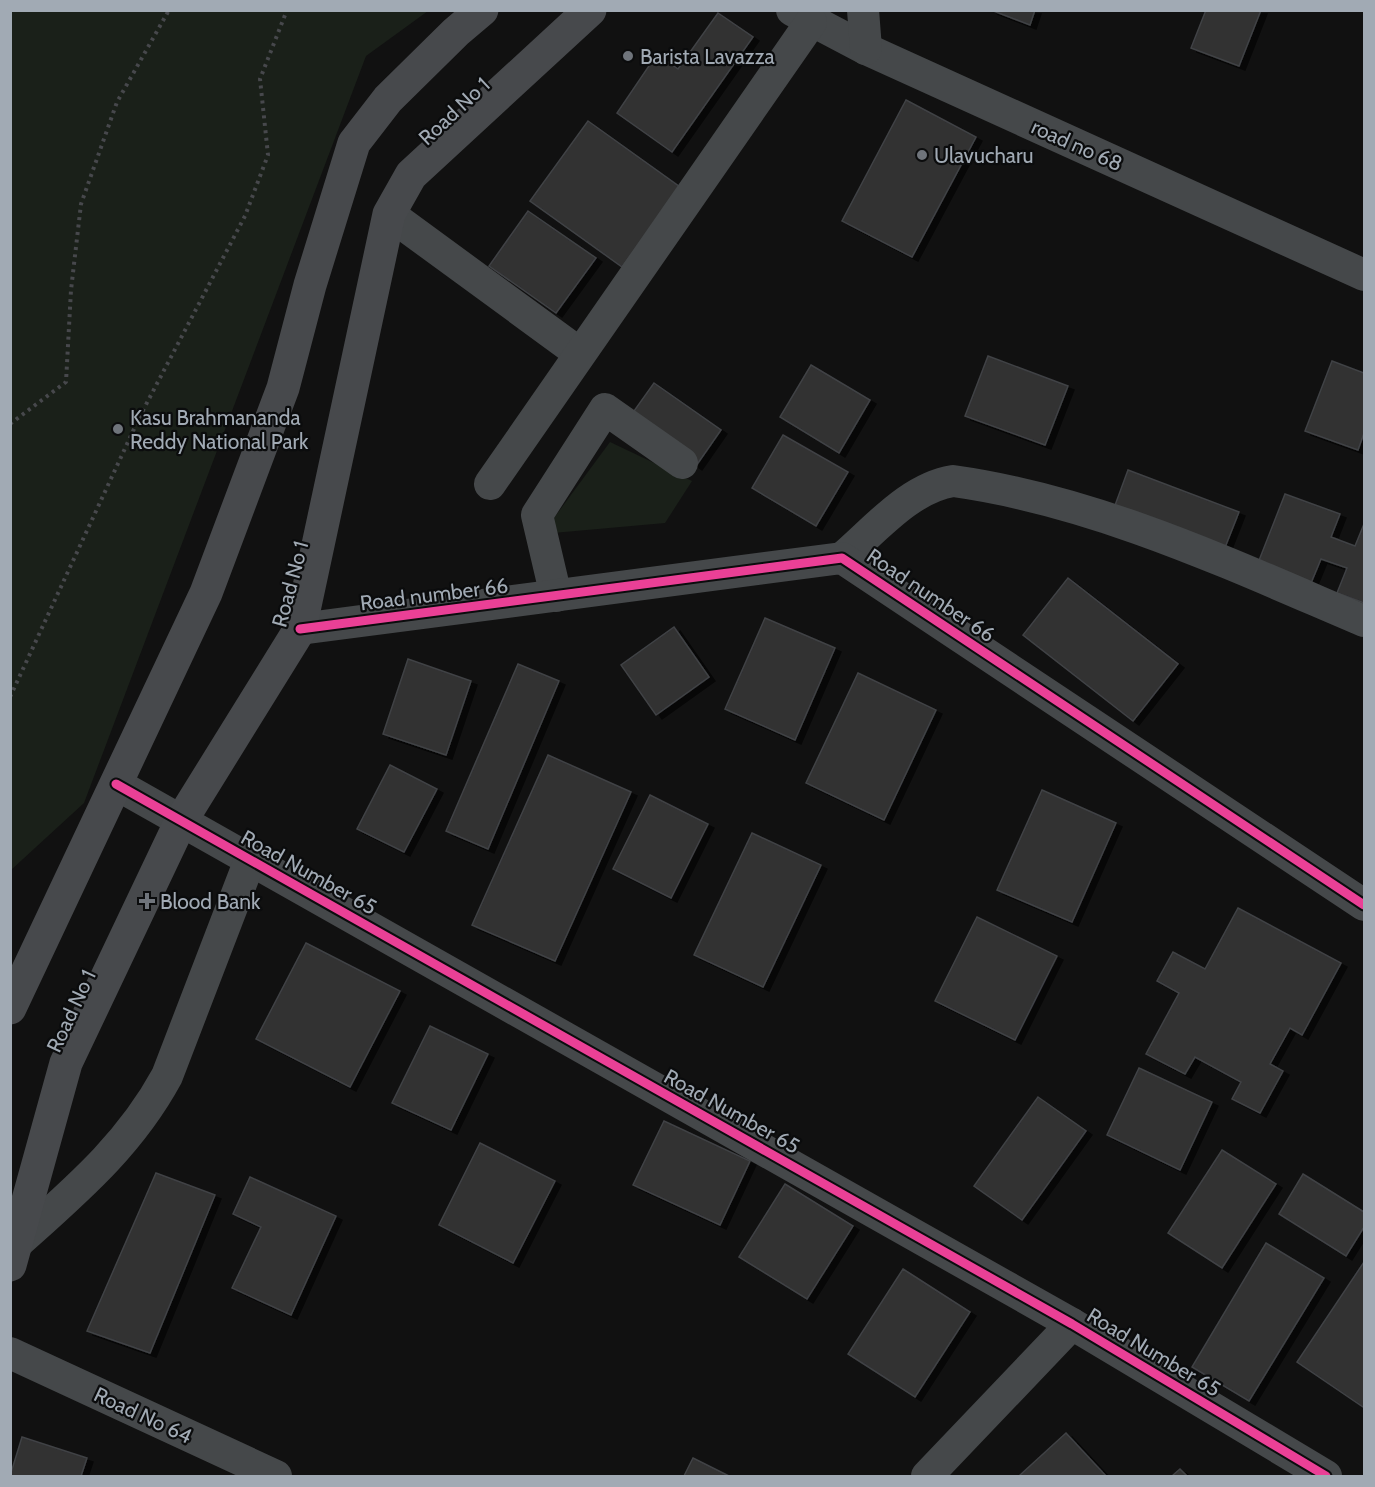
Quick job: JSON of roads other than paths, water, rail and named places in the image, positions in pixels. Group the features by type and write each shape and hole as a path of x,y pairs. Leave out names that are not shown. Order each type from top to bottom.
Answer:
{"main road":[{"path":"10,1008 206,592 283,388 310,285 354,143 388,99 456,32 482,10"},
{"name":"Road No 1","path":"13,1254 66,1063 181,821 300,629 389,214 411,174 590,10"}],"street":[{"path":"862,10 866,49"},
{"path":"490,484 801,16"},
{"name":"road no 68","path":"801,16 866,49 1365,275"},
{"path":"389,214 579,353"},
{"path":"556,596 537,515 605,409 682,463"},
{"path":"842,558 915,495 935,484 953,481 1088,510 1283,586 1365,621"},
{"name":"Road number 66","path":"300,629 842,558 1365,905"},
{"name":"Road Number 65","path":"116,784 1072,1324 1326,1476"},
{"path":"13,1254 99,1170 150,1107 166,1076 250,860"},
{"path":"927,1476 1072,1324"},
{"name":"Road No 64","path":"10,1353 276,1476"}],"place":[{"name":"Barista Lavazza","path":"628,56"},
{"name":"Ulavucharu","path":"922,155"},
{"name":"Kasu Brahmananda Reddy National Park","path":"118,429"},
{"name":"Blood Bank","path":"147,901"}]}
